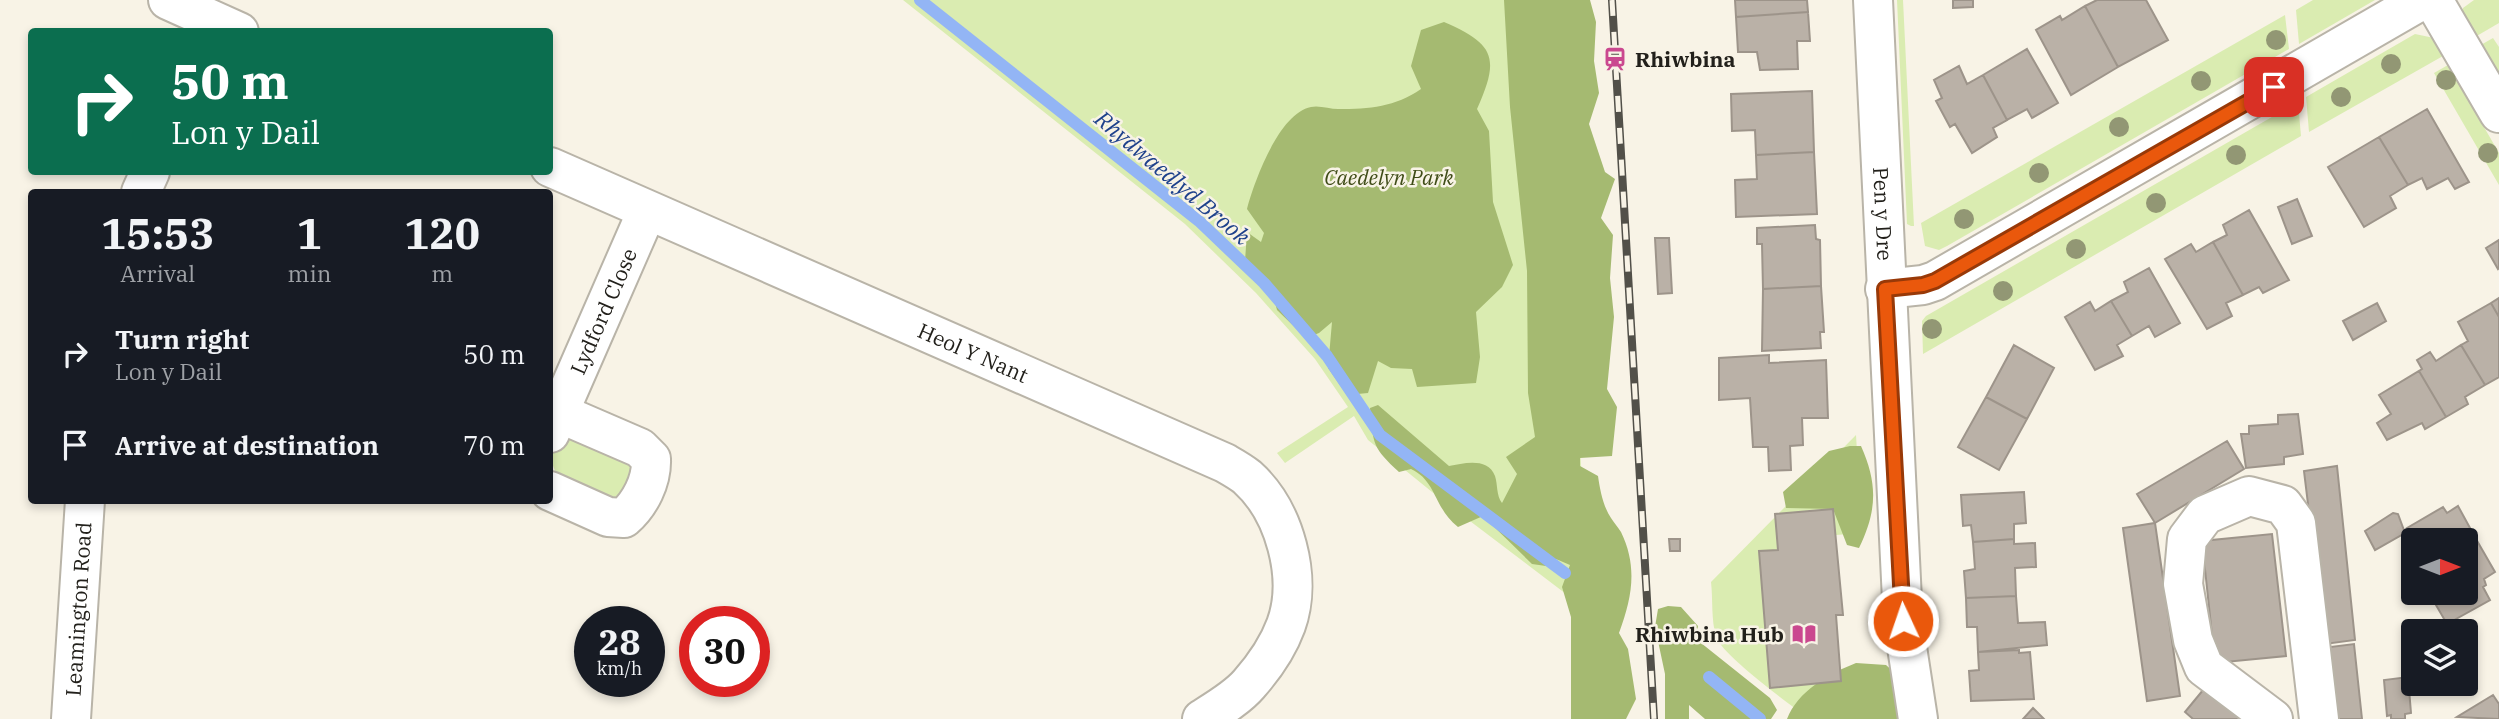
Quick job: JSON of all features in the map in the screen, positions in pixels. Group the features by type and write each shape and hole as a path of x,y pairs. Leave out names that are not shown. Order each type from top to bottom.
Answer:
{"street":[{"path":"168,0 223,28"},
{"name":"Pen y Dre","path":"1872,0 1903,621 1918,719"},
{"path":"1885,289 1935,281 2422,0"},
{"path":"2433,0 2499,113"},
{"name":"Heol Y Nant","path":"553,168 1002,363 1225,463 1247,477 1267,501 1282,531 1291,566 1292,597 1286,625 1270,657 1247,687 1202,719"},
{"name":"Lydford Close","path":"553,492 608,517 624,518 635,509 651,473 651,459 640,448 554,423 647,211"},
{"path":"2273,719 2203,667 2193,640 2183,584 2187,539 2205,515 2249,496 2283,505 2296,523 2319,719"},
{"name":"Leamington Road","path":"71,719 85,504"}],"green space":[{"name":"Caedelyn Park","path":"903,0 1556,0 1584,520 1570,566 1570,597 1368,440 1354,416 1285,463 1277,453 1348,407 1315,359 1256,293 1185,224"},
{"path":"1504,0 1590,0 1596,22 1594,61 1599,93 1589,124 1605,172 1615,179 1601,218 1613,235 1610,278 1614,317 1607,389 1617,407 1612,456 1580,458 1580,466 1598,476 1606,508 1621,532 1630,558 1630,595 1619,633 1628,649 1636,699 1626,719 1571,719 1571,617 1562,587 1570,565 1556,559 1546,566 1532,564 1483,516 1458,527 1444,511 1426,480 1411,469 1399,472 1384,457 1376,445 1372,430 1370,408 1378,405 1449,466 1475,463 1487,466 1495,476 1502,503 1517,474 1506,457 1535,437 1528,393 1527,271 1510,107"},
{"path":"1897,0 1903,0 1914,226 1907,224"},
{"path":"2313,0 2375,0 2299,44 2296,10"},
{"path":"2474,0 2499,0 2499,23 2475,37 2462,14 2463,8"},
{"path":"2285,15 2289,49 1947,246 1939,250 1925,246 1921,223"},
{"path":"1444,22 1474,38 1488,55 1489,77 1477,109 1489,131 1493,202 1513,265 1502,287 1476,312 1480,357 1476,383 1417,387 1412,369 1391,368 1378,361 1368,393 1347,395 1328,368 1332,322 1319,333 1306,338 1277,310 1271,287 1245,261 1247,232 1261,242 1264,233 1247,209 1262,166 1288,122 1299,112 1311,107 1350,109 1382,106 1402,100 1421,89 1411,66 1421,30"},
{"path":"2415,34 2434,38 2443,56 2309,132 2306,97"},
{"path":"2493,38 2499,47 2499,79 2479,46"},
{"path":"2448,65 2499,153 2499,185 2434,73"},
{"path":"2298,102 2301,136 1923,354 1922,321 1926,316"},
{"path":"1856,435 1862,533 1836,535 1833,509 1778,514"},
{"path":"573,437 627,460 635,478 624,497 611,500 559,476 553,464 556,444"},
{"path":"1861,446 1873,485 1872,509 1859,548 1847,545 1833,509 1786,508 1783,492 1829,451"},
{"path":"1775,517 1778,550 1759,552 1770,688 1873,679 1809,719 1757,679 1730,655 1714,630 1711,582"},
{"path":"1668,606 1681,607 1698,626 1696,639 1770,698 1777,710 1771,719 1705,719 1689,705 1689,719 1665,719 1665,674 1655,627 1658,609"},
{"path":"1856,663 1886,665 1904,681 1903,719 1787,719 1806,692 1835,672"}],"building":[{"path":"1735,0 1807,0 1808,12 1736,17"},
{"path":"1953,0 1973,0 1973,7 1953,8"},
{"path":"2097,0 2146,0 2168,40 2118,67 2085,6"},
{"path":"2085,6 2118,67 2071,95 2036,30 2060,16 2062,20"},
{"path":"1808,12 1810,41 1797,41 1798,69 1760,70 1757,52 1738,52 1736,17"},
{"path":"2027,49 2058,103 2032,118 2027,109 2007,120 1983,75"},
{"path":"1959,66 1967,84 1983,75 2007,120 1993,128 1997,137 1972,153 1955,124 1950,127 1936,101 1942,98 1934,80"},
{"path":"1812,91 1814,152 1756,155 1755,130 1732,131 1731,94"},
{"path":"2427,109 2469,182 2455,189 2448,178 2427,189 2422,178 2408,185 2379,137"},
{"path":"2379,137 2408,185 2390,196 2396,208 2364,227 2328,167"},
{"path":"1814,152 1817,214 1736,217 1735,180 1757,179 1756,155"},
{"path":"2297,199 2312,236 2292,244 2278,207"},
{"path":"2249,210 2289,280 2263,293 2259,287 2243,295 2213,242 2227,235 2223,225"},
{"path":"1815,225 1816,239 1820,240 1821,286 1763,289 1762,244 1757,244 1757,228"},
{"path":"1655,238 1669,238 1672,293 1658,294"},
{"path":"2499,240 2499,268 2498,269 2486,248"},
{"path":"2213,242 2243,295 2226,303 2232,316 2207,329 2165,259 2191,244 2196,252"},
{"path":"2149,268 2180,323 2155,337 2149,326 2132,336 2111,301 2128,292 2124,282"},
{"path":"1821,286 1824,332 1820,332 1821,348 1762,351 1763,289"},
{"path":"2499,298 2499,317 2491,303"},
{"path":"2111,301 2132,336 2117,345 2123,356 2095,370 2065,317 2090,302 2095,311"},
{"path":"2377,303 2386,321 2353,340 2343,321"},
{"path":"2491,303 2499,317 2499,377 2485,385 2461,345 2468,341 2458,322"},
{"path":"2014,345 2054,368 2027,419 1986,397"},
{"path":"2461,345 2485,385 2465,397 2468,404 2446,417 2419,371 2422,369 2417,360 2430,352 2436,361"},
{"path":"1769,355 1769,363 1826,360 1828,418 1802,418 1803,445 1790,446 1791,470 1769,471 1768,447 1753,447 1750,398 1719,400 1719,358"},
{"path":"2419,371 2446,417 2425,429 2422,423 2387,440 2377,423 2391,414 2379,395"},
{"path":"1986,397 2027,419 1999,470 1958,447"},
{"path":"2298,414 2303,454 2284,457 2284,464 2246,468 2241,434 2249,434 2249,426 2278,424 2278,415"},
{"path":"2227,441 2244,469 2155,523 2137,494"},
{"path":"2337,466 2355,640 2325,644 2304,471"},
{"path":"2024,492 2026,523 2014,524 2014,539 1973,542 1971,525 1963,526 1961,495"},
{"path":"2458,506 2470,528 2407,528 2443,507 2447,513"},
{"name":"Rhiwbina Hub","path":"1833,509 1843,615 1836,615 1841,681 1770,688 1759,551 1778,550 1775,514"},
{"path":"2393,513 2398,514 2403,528 2401,535 2375,550 2365,531"},
{"path":"2155,523 2180,696 2147,701 2123,528"},
{"path":"2272,534 2286,656 2215,663 2202,541"},
{"path":"1669,539 1680,539 1680,551 1670,551"},
{"path":"2014,539 2014,544 2035,543 2036,567 2015,568 2016,596 1966,598 1964,571 1975,569 1973,542"},
{"path":"2478,542 2495,572 2484,579 2486,585 2483,587 2490,600 2456,619 2444,619 2437,606 2478,606"},
{"path":"2016,596 2018,623 2045,622 2047,645 1978,652 1977,627 1967,627 1966,598"},
{"path":"2354,644 2362,719 2329,719 2322,648"},
{"path":"2019,650 2019,653 2030,652 2034,699 1971,701 1969,671 1979,670 1978,652"},
{"path":"2401,678 2401,696 2410,696 2411,713 2405,714 2405,719 2391,719 2391,715 2387,716 2384,680"},
{"path":"2208,684 2247,719 2193,719 2185,712"},
{"path":"2493,695 2499,704 2499,719 2457,717"},
{"path":"2033,708 2044,719 2023,719"}],"waterway":[{"name":"Rhydwaedlyd Brook","path":"920,0 1199,221 1264,283 1327,356 1380,435 1565,573"},
{"name":"Rhydwaedlyd Brook","path":"1709,677 1760,719"}],"railway":[{"path":"1612,0 1654,719"}],"place":[{"name":"Rhiwbina","path":"1615,59"},
{"name":"Rhiwbina Hub","path":"1804,634"}],"route":[{"path":"1903,621 1885,289 1935,281 2274,87"}]}
